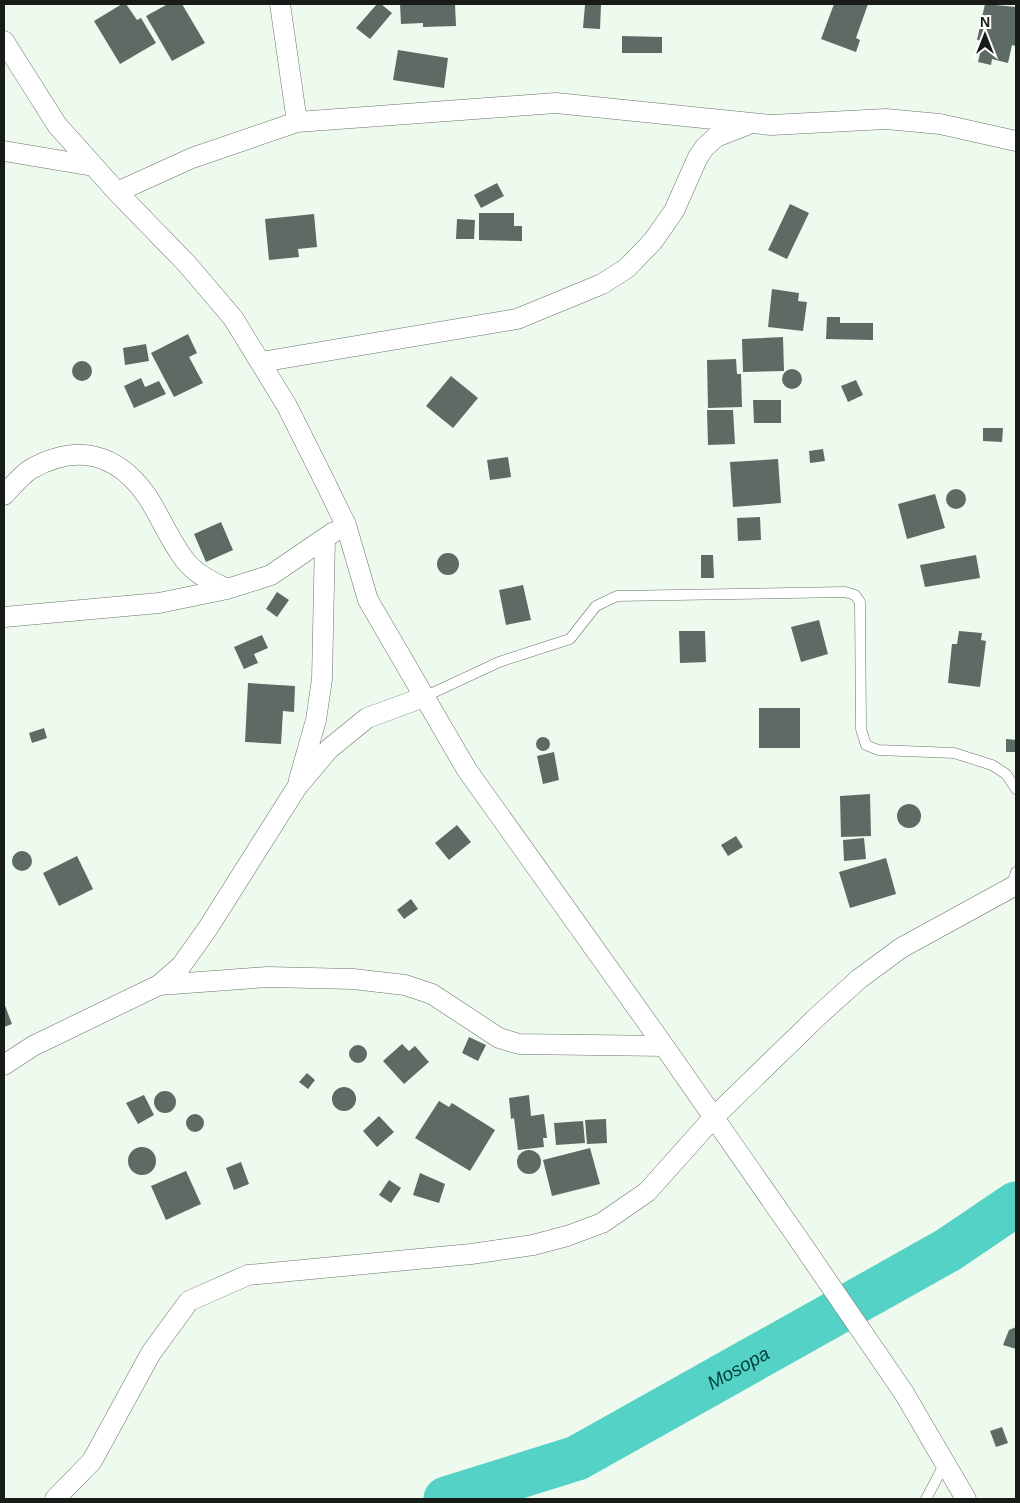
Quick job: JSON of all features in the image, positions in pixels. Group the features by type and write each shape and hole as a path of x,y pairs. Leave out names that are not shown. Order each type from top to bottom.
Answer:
{"street":[{"path":"280,4 297,122"},
{"path":"4,41 57,125 117,192 193,271 233,318 287,406 346,525 368,600 466,770 796,1234 904,1393 966,1499"},
{"path":"117,192 192,158 297,122 556,103 771,125 886,119 940,124 1016,141"},
{"path":"261,362 397,341 517,319 602,284 627,268 653,241 674,211 698,157 705,147 716,137 752,123"},
{"path":"4,151 94,166"},
{"path":"4,496 30,470 63,455 91,454 121,468 146,495 184,560 199,575 227,588"},
{"path":"4,617 159,603 227,588 271,575 346,525"},
{"path":"297,787 316,720 322,679 325,538"},
{"path":"4,1065 33,1046 159,985 181,966 208,928 297,787 329,748 367,718 424,697"},
{"path":"55,1499 92,1461 151,1352 188,1301 248,1275 471,1254 533,1245 567,1236 602,1223 647,1192 714,1117 859,979 901,948 1015,881"},
{"path":"159,985 268,977 353,979 405,985 432,994 499,1038 519,1044 664,1046"}],"lane":[{"path":"424,697 499,662 570,639 596,606 617,596 845,592 854,595 860,602 861,729 866,745 878,750 954,753 992,765 1006,774 1016,789"},
{"path":"926,1499 945,1462"}],"building":[{"path":"122,4 126,4 137,20 141,18 156,43 120,64 94,21"},
{"path":"168,4 182,4 205,43 172,61 146,16"},
{"path":"377,4 381,4 392,13 370,39 356,28"},
{"path":"400,4 455,4 456,26 423,27 423,23 401,24"},
{"path":"834,4 868,4 856,38 860,40 856,52 821,39"},
{"path":"985,4 1016,7 1016,46 1012,45 1008,63 992,59 991,65 978,62 983,41 977,40"},
{"path":"585,5 601,5 600,29 583,28"},
{"path":"622,36 662,37 662,53 622,53"},
{"path":"398,50 448,58 444,88 393,80"},
{"path":"497,183 504,196 481,208 474,195"},
{"path":"790,204 809,213 787,259 768,250"},
{"path":"479,213 514,213 514,226 522,226 522,241 479,240"},
{"path":"314,214 317,247 298,249 299,257 269,260 265,219"},
{"path":"457,219 475,220 474,239 456,239"},
{"path":"772,289 799,293 798,301 807,302 803,331 768,327"},
{"path":"827,317 840,317 840,323 873,323 873,340 826,339"},
{"path":"188,334 197,353 189,357 203,383 174,397 151,353"},
{"path":"783,337 784,371 743,372 742,339"},
{"path":"146,344 149,361 125,365 123,348"},
{"path":"736,359 737,374 741,374 742,407 708,408 707,360"},
{"path":"82,361 89,364 92,371 89,378 82,381 75,378 72,371 75,364"},
{"path":"792,369 799,372 802,379 799,386 792,389 785,386 782,379 785,372"},
{"path":"451,376 478,398 453,428 426,406"},
{"path":"141,378 145,387 159,381 166,394 134,408 124,386"},
{"path":"856,380 863,395 848,402 841,386"},
{"path":"753,400 781,400 781,423 754,423"},
{"path":"707,410 733,410 735,444 708,445"},
{"path":"983,428 1003,428 1002,442 983,441"},
{"path":"823,449 825,461 810,463 809,451"},
{"path":"508,457 511,477 490,480 487,460"},
{"path":"778,459 781,503 733,507 730,462"},
{"path":"956,489 963,492 966,499 963,506 956,509 949,506 946,499 949,492"},
{"path":"935,494 945,528 907,539 898,504"},
{"path":"760,517 761,540 738,541 737,518"},
{"path":"221,522 233,550 206,562 194,534"},
{"path":"448,553 458,560 459,564 452,574 448,575 438,568 437,564 444,554"},
{"path":"701,555 713,555 714,578 701,578"},
{"path":"976,555 980,578 925,587 920,565"},
{"path":"523,585 531,620 506,625 499,590"},
{"path":"277,592 289,600 277,617 266,609"},
{"path":"819,620 828,654 801,662 791,627"},
{"path":"679,631 705,631 706,662 680,663"},
{"path":"959,631 982,633 981,640 986,641 980,687 948,683 952,644 957,644"},
{"path":"262,635 268,648 254,654 258,663 244,669 234,647"},
{"path":"248,683 295,686 294,712 283,711 281,744 245,742"},
{"path":"759,708 800,708 800,748 759,748"},
{"path":"44,728 47,738 32,743 29,733"},
{"path":"543,737 548,739 550,744 548,749 543,751 538,749 536,744 538,739"},
{"path":"1006,739 1016,740 1016,752 1006,752"},
{"path":"554,752 559,780 543,784 537,756"},
{"path":"870,794 871,836 841,837 840,796"},
{"path":"909,804 914,805 920,811 920,821 914,827 909,828 904,827 898,821 897,816 898,811 904,805"},
{"path":"457,825 471,842 449,860 435,843"},
{"path":"736,836 743,847 728,856 721,845"},
{"path":"864,838 866,859 844,861 843,840"},
{"path":"22,851 29,854 32,861 29,868 22,871 15,868 12,861 15,854"},
{"path":"77,856 93,889 59,906 43,873"},
{"path":"886,858 896,894 850,908 839,872"},
{"path":"411,899 418,909 404,919 397,910"},
{"path":"4,1003 12,1024 4,1027"},
{"path":"469,1037 486,1045 478,1061 462,1053"},
{"path":"402,1044 409,1051 415,1046 429,1062 404,1084 383,1061"},
{"path":"354,1045 362,1045 367,1050 365,1061 354,1063 349,1058 349,1050"},
{"path":"307,1073 315,1080 308,1089 299,1082"},
{"path":"344,1087 352,1091 356,1099 352,1107 344,1111 336,1107 332,1099 336,1091"},
{"path":"165,1091 173,1094 176,1102 173,1110 165,1113 157,1110 154,1102 157,1094"},
{"path":"144,1095 154,1115 138,1124 126,1103"},
{"path":"529,1095 531,1116 544,1114 547,1138 543,1138 544,1147 518,1150 514,1118 511,1119 509,1098"},
{"path":"439,1101 449,1107 452,1103 495,1130 470,1171 415,1138"},
{"path":"195,1114 201,1117 204,1123 201,1129 195,1132 189,1129 186,1123 189,1117"},
{"path":"379,1116 394,1132 377,1147 363,1131"},
{"path":"606,1119 607,1143 587,1144 585,1120"},
{"path":"583,1121 585,1143 556,1145 554,1123"},
{"path":"142,1147 152,1151 156,1161 152,1171 142,1175 132,1171 128,1161 132,1151"},
{"path":"590,1148 600,1184 552,1196 543,1160"},
{"path":"529,1150 537,1154 541,1162 537,1170 529,1174 521,1170 517,1162 521,1154"},
{"path":"241,1162 249,1184 234,1190 226,1168"},
{"path":"186,1171 201,1204 166,1220 151,1186"},
{"path":"420,1173 445,1184 439,1203 413,1195"},
{"path":"389,1180 401,1188 391,1203 379,1195"},
{"path":"1016,1327 1016,1349 1003,1345 1009,1330"},
{"path":"1002,1427 1008,1443 996,1447 990,1431"}],"waterway":[{"name":"Mosopa","path":"446,1499 577,1458 948,1250 1016,1204"}]}
